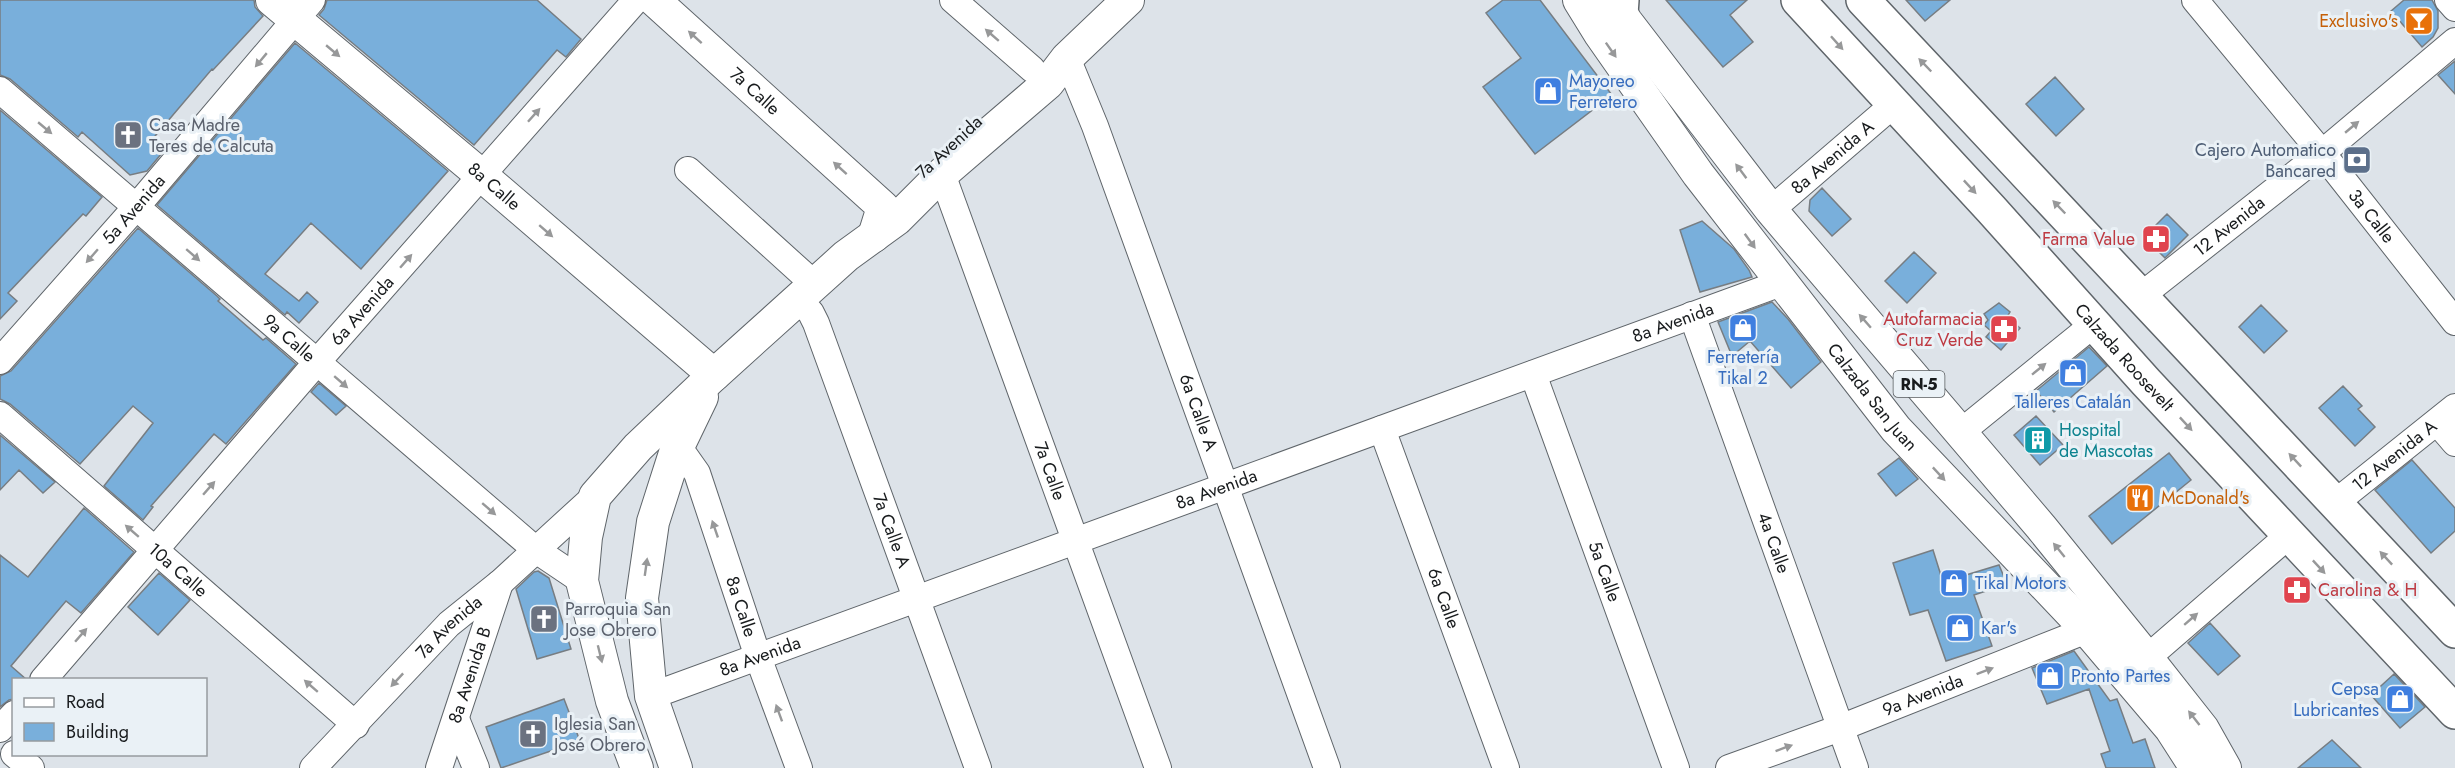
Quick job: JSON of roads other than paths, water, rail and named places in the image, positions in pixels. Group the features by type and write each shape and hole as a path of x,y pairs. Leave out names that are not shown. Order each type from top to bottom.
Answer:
{"highway":[{"name":"Calzada Roosevelt","path":"1798,0 2094,324 2455,712"},
{"path":"1863,0 2455,631"}],"main road":[{"name":"7a Calle","path":"654,0 883,207"},
{"name":"7a Avenida","path":"638,447 806,291 846,256 897,219 942,174 1048,83 1067,58 1128,0"},
{"name":"Calzada San Juan","path":"1580,0 1600,34 1698,174 1896,429 2097,619 2147,658 2203,729 2225,768"},
{"name":"Calzada San Juan","path":"1619,5 1772,210 1961,432 2097,619 2196,768"},
{"name":"8a Calle","path":"293,7 481,175 714,375"},
{"name":"7a Avenida","path":"846,256 883,207 1032,69 1067,58"},
{"path":"874,236 883,207"},
{"path":"676,768 651,696 642,598 653,522 675,453 714,375"},
{"path":"637,768 612,701 582,581 586,537 595,496 638,447 656,447 675,453"}],"street":[{"name":"6a Avenida","path":"45,678 317,362 636,0"},
{"path":"953,0 1032,69"},
{"name":"3a Calle","path":"2194,0 2322,153 2455,322"},
{"path":"2448,0 2455,8"},
{"name":"5a Avenida","path":"0,361 137,206 293,7"},
{"name":"12 Avenida","path":"2142,295 2322,153 2455,41"},
{"name":"6a Calle A","path":"1067,58 1095,126 1327,768"},
{"name":"9a Calle","path":"0,90 536,550 582,581"},
{"name":"8a Avenida A","path":"1772,210 1893,105"},
{"name":"7a Calle A","path":"688,170 806,291 811,313 978,768"},
{"name":"7a Calle","path":"942,174 1158,768"},
{"name":"8a Avenida","path":"651,696 1781,283"},
{"name":"4a Calle","path":"1692,315 1854,768"},
{"path":"1961,432 2094,324"},
{"name":"5a Calle","path":"1533,374 1676,768"},
{"name":"10a Calle","path":"0,415 356,724"},
{"path":"2446,415 2455,442"},
{"name":"12 Avenida A","path":"2335,503 2446,415"},
{"name":"6a Calle","path":"1382,429 1506,768"},
{"name":"8a Calle","path":"675,453 685,456 697,473 758,657 799,768"},
{"name":"7a Avenida","path":"313,768 449,624 500,583 595,496"},
{"path":"2147,658 2289,535"},
{"name":"8a Avenida B","path":"439,768 500,583"},
{"name":"9a Avenida","path":"1729,768 1840,728 2097,619"},
{"path":"0,729 12,716"},
{"path":"456,719 476,768"},
{"path":"0,743 12,752"},
{"path":"16,756 31,768"}],"place":[{"name":"Exclusivo's","path":"2419,21"},
{"name":"Mayoreo Ferretero","path":"1548,91"},
{"name":"Casa Madre Teres de Calcuta","path":"128,135"},
{"name":"Cajero Automatico Bancared","path":"2357,160"},
{"name":"Farma Value","path":"2156,239"},
{"name":"Ferretería Tikal 2","path":"1743,328"},
{"name":"Autofarmacia Cruz Verde","path":"2004,329"},
{"name":"Talleres Catalán","path":"2073,373"},
{"name":"Hospital de Mascotas","path":"2038,440"},
{"name":"McDonald's","path":"2140,498"},
{"name":"Tikal Motors","path":"1954,583"},
{"name":"Carolina & H","path":"2297,590"},
{"name":"Parroquia San Jose Obrero","path":"544,619"},
{"name":"Kar's","path":"1960,628"},
{"name":"Pronto Partes","path":"2050,676"},
{"name":"Cepsa Lubricantes","path":"2400,699"},
{"name":"Iglesia San José Obrero","path":"533,734"}]}
